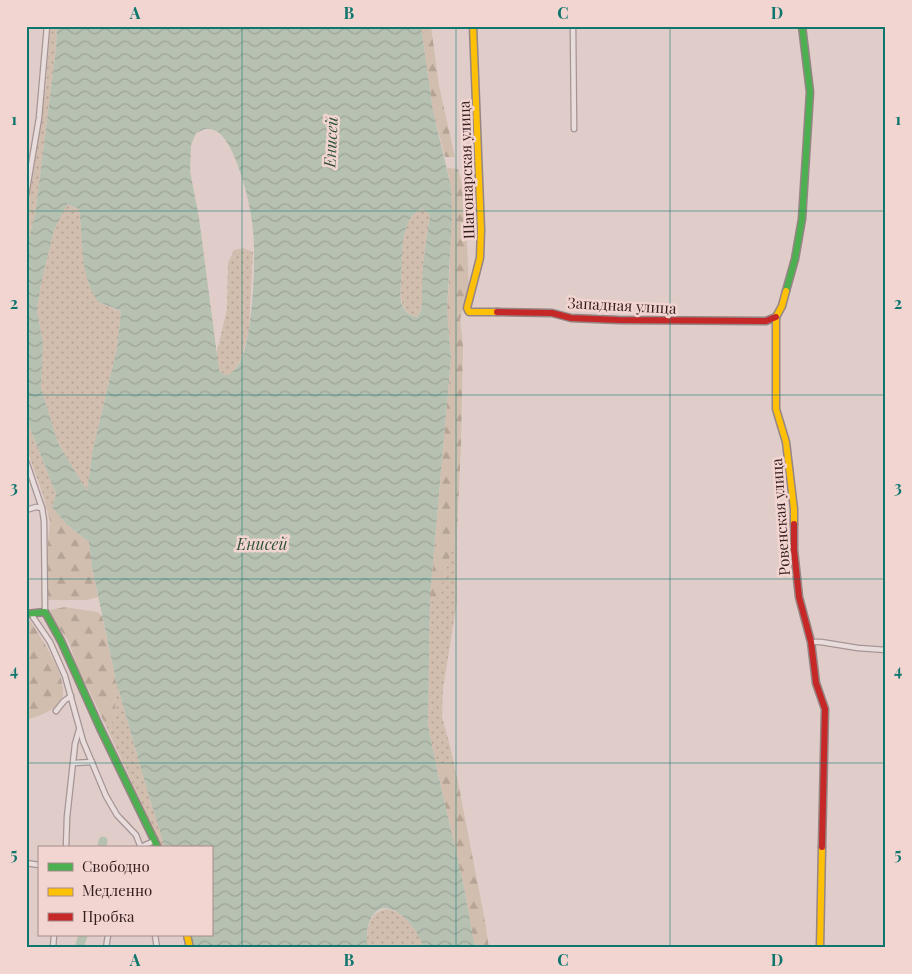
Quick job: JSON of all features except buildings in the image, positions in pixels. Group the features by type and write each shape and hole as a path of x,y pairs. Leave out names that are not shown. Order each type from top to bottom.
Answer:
{"street":[{"path":"26,194 42,96 47,26"},
{"name":"Шагонарская улица","path":"468,311 480,258 481,230 473,26"},
{"path":"573,26 574,129"},
{"name":"Ровенская улица","path":"802,26 810,92 802,219 795,259 782,306 776,317 776,409 788,455 794,509 794,550 798,597 811,642 816,683 825,709 820,948"},
{"name":"Западная улица","path":"468,311 471,313 552,313 571,318 620,320 766,321 776,317"},
{"path":"26,461 42,508 44,521 45,612 61,641 157,846"},
{"path":"26,510 36,507 42,508"},
{"path":"45,612 29,614 50,642 65,676 79,729 106,796 117,815 136,835 141,846"},
{"path":"811,642 886,650"},
{"path":"56,711 71,696"},
{"path":"66,846 67,817 79,729"},
{"path":"74,763 92,762"},
{"path":"143,846 154,840"}],"green space":[{"path":"50,26 57,26 56,49 35,215 26,249 26,209 46,85"},
{"path":"421,26 431,26 439,86 455,157 445,157 433,111"},
{"path":"447,168 458,169 465,195 469,289 460,319 463,346 457,532 440,598 430,597 451,358 447,312 451,187"},
{"path":"66,204 79,209 98,302 121,311 117,348 93,449 87,492 58,443 41,388 43,344 37,310 54,230"},
{"path":"422,209 427,211 430,216 423,262 422,304 417,317 407,312 402,302 402,261 406,229 415,213"},
{"path":"243,248 253,252 249,329 241,360 230,375 224,375 219,370 216,355 227,309 228,263 234,250"},
{"path":"26,418 56,494 52,507 43,495 26,447"},
{"path":"43,495 66,524 89,542 98,597 87,600 48,600 46,562 50,521"},
{"path":"457,532 457,602 443,688 442,717 458,782 449,766 436,765 428,725 430,597 440,597"},
{"path":"65,607 97,612 102,616 116,681 115,719 111,724 105,724 78,670 69,642 51,617 50,610"},
{"path":"26,619 29,619 54,660 59,672 63,694 60,702 53,708 26,720"},
{"path":"116,681 164,846 161,846 105,724 111,724 115,719"},
{"path":"436,765 449,766 458,782 489,948 475,948 463,882"},
{"path":"388,909 400,914 411,924 419,935 423,948 367,948 368,929 372,918 381,911"}],"water":[{"name":"Енисей","path":"57,26 421,26 433,111 451,187 452,217 447,312 451,358 430,597 428,725 463,882 475,948 423,948 417,933 404,918 389,909 381,909 371,918 367,948 194,948 190,936 212,936 212,846 164,846 116,681 92,567 89,542 66,524 52,507 56,494 26,418 26,249 35,215 56,49","holes":["205,129 212,129 223,137 236,161 250,207 253,230 254,277 251,314 241,360 229,375 224,375 219,370 199,218 190,171 191,145 196,133","67,204 79,209 84,266 90,287 98,302 121,311 117,348 93,449 87,491 58,443 41,388 43,344 37,310 54,230","422,209 427,211 430,216 423,262 422,305 417,317 409,314 401,302 402,261 406,229 415,213"]}],"waterway":[{"path":"102,846 103,841"},
{"path":"79,948 83,936"}],"traffic: fast":[{"path":"786,291 795,259 802,219 810,92 802,26"},
{"path":"26,614 45,612 61,641 100,728 157,846"}],"traffic: slow":[{"path":"473,26 481,230 480,258 467,308 469,312 497,312"},
{"path":"786,291 782,306 776,317 776,409 786,442 794,524"},
{"path":"820,948 822,847"},
{"path":"187,936 190,948"}],"traffic: jam":[{"path":"497,312 552,313 571,318 619,320 766,321 776,317"},
{"path":"794,524 794,550 799,597 811,642 816,683 825,709 822,847"}]}
